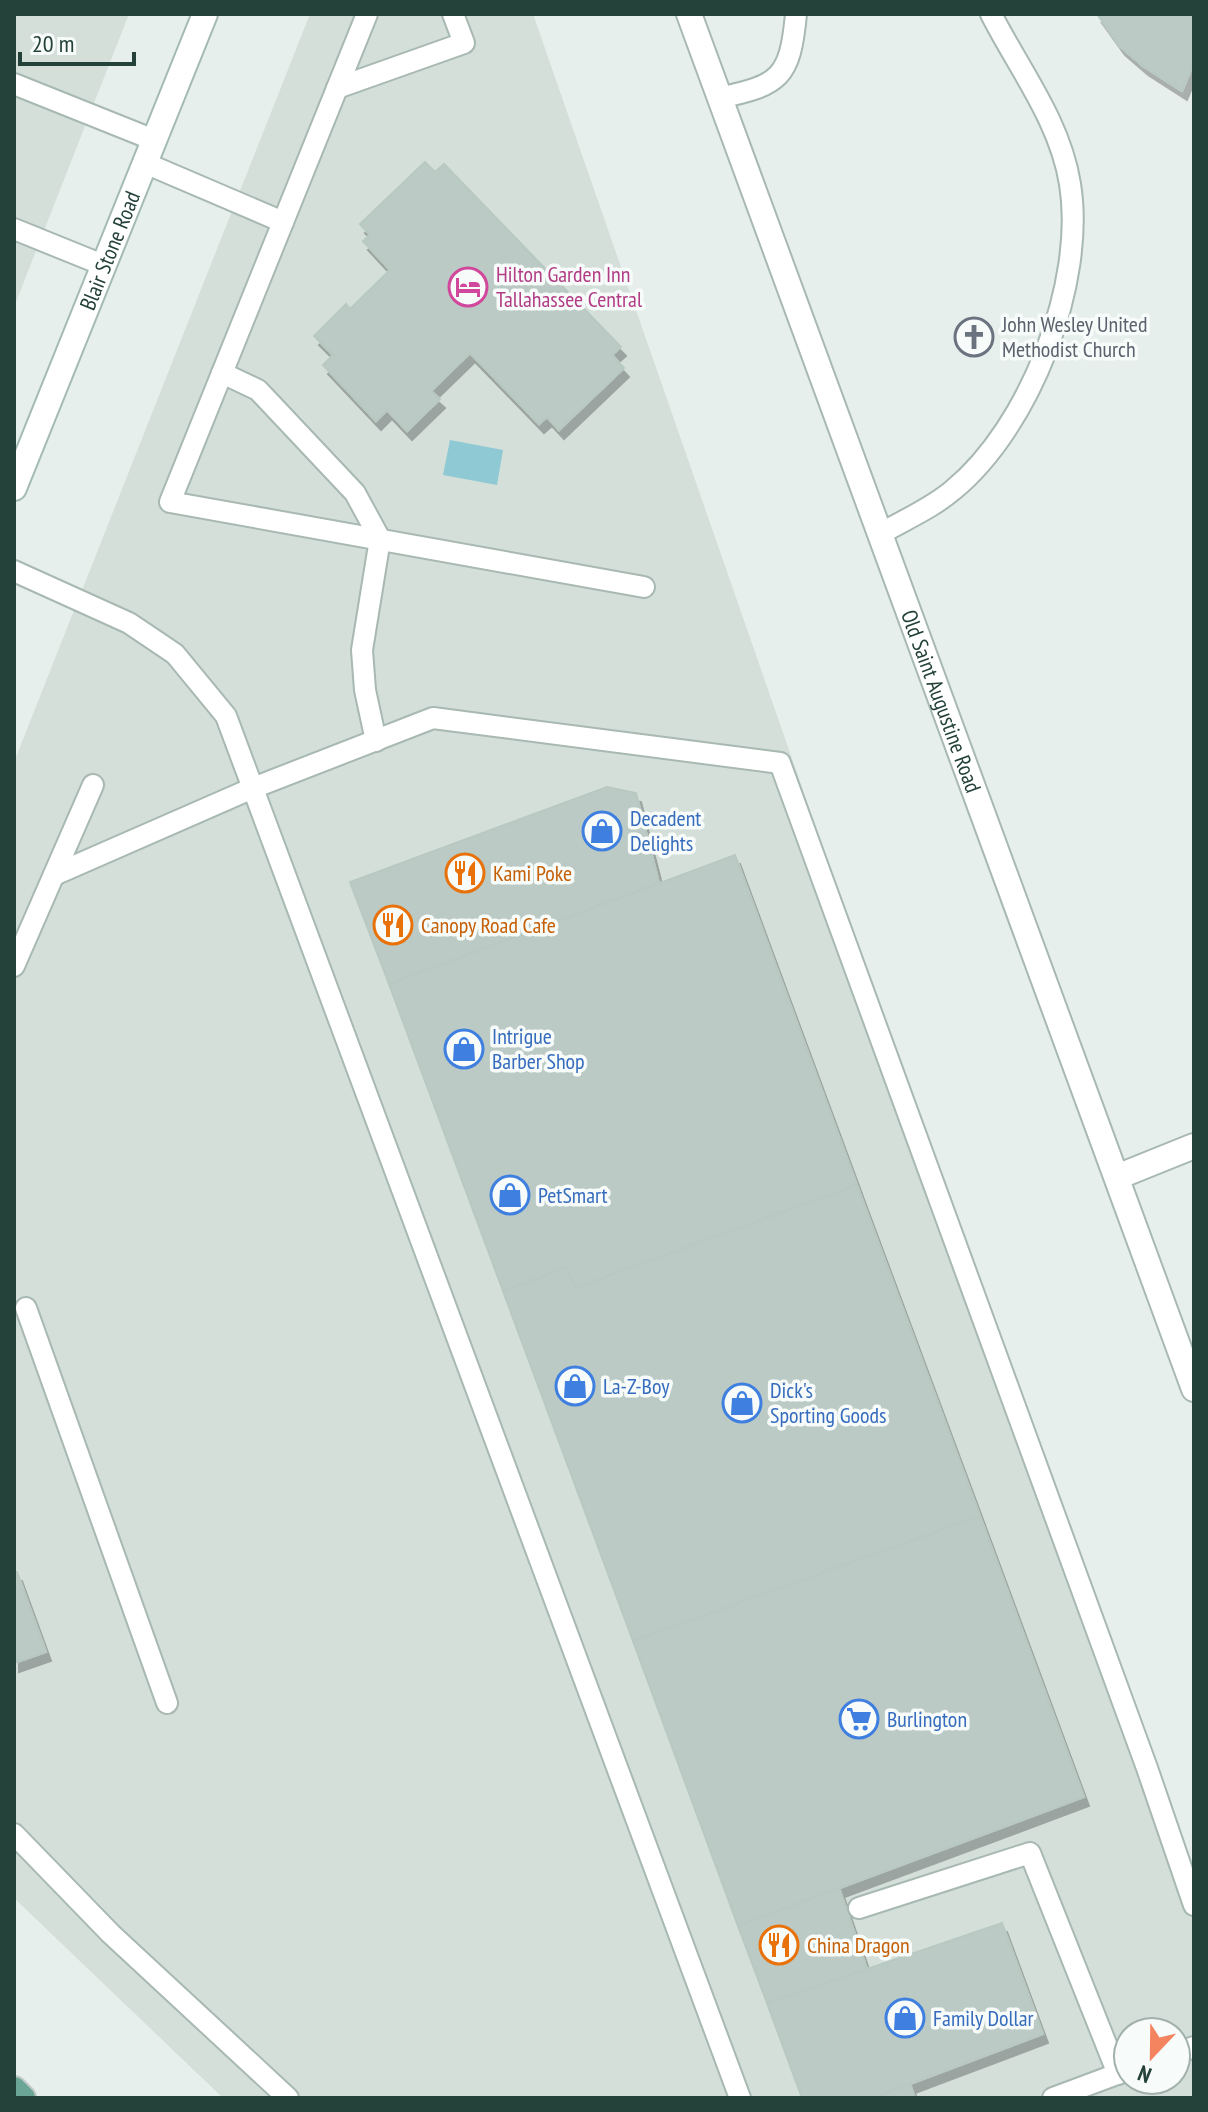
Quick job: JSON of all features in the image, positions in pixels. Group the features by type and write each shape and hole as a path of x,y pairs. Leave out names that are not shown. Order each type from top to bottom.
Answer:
{"main road":[{"path":"14,2089 23,2098"}],"street":[{"name":"Blair Stone Road","path":"14,488 205,14"},
{"name":"Old Saint Augustine Road","path":"689,14 1194,1389"},
{"path":"1117,1177 1194,1146"}],"lane":[{"path":"367,14 170,502 644,587"},
{"path":"337,88 464,43 453,14"},
{"path":"719,98 764,88 779,73 792,54 796,14"},
{"path":"880,534 953,490 1010,426 1057,325 1073,245 1070,183 1041,100 991,14"},
{"path":"14,84 154,140"},
{"path":"145,163 283,222"},
{"path":"14,229 103,265"},
{"path":"222,373 258,390 355,493 380,539 362,650 365,690 376,741"},
{"path":"14,571 129,623 175,654 226,716 740,2098"},
{"path":"54,875 253,788 433,718 780,763 1194,1905"},
{"path":"14,966 93,785"},
{"path":"26,1308 167,1703"},
{"path":"14,1834 111,1934 288,2098"},
{"path":"859,1908 1030,1853 1112,2046"},
{"path":"1053,2098 1112,2076"}],"shaded area":[{"path":"14,14 129,14 14,307"},
{"path":"310,14 533,14 1194,1914 1194,2098 223,2098 14,1898 14,762"}],"water":[{"path":"450,440 503,450 497,485 443,475"}],"building":[{"path":"1097,14 1194,14 1194,62 1182,91 1143,66 1120,46"},
{"name":"Hilton Garden Inn Tallahassee Central","path":"425,162 435,172 444,164 621,347 612,355 624,368 559,430 547,417 539,424 470,353 431,391 440,399 407,431 387,410 376,421 323,365 333,355 314,336 346,304 350,309 390,270 363,241 370,235 360,224"},
{"path":"607,787 636,793 659,883 389,984 350,882"},
{"path":"735,855 857,1185 575,1288 567,1267 503,1291 389,984"},
{"name":"Dick's Sporting Goods","path":"857,1185 980,1516 633,1641 503,1291 567,1267 575,1288"},
{"name":"Burlington","path":"980,1516 1084,1797 738,1926 633,1641"},
{"path":"17,1572 46,1652 14,1663 14,1573"},
{"path":"839,1888 867,1969 767,2003 738,1926"},
{"name":"Family Dollar","path":"1002,1923 1043,2034 873,2098 802,2098 767,2003"},
{"path":"910,2084 915,2098 873,2098"}],"place":[{"name":"Hilton Garden Inn Tallahassee Central","path":"468,287"},
{"name":"John Wesley United Methodist Church","path":"974,337"},
{"name":"Decadent Delights","path":"602,831"},
{"name":"Kami Poke","path":"465,873"},
{"name":"Canopy Road Cafe","path":"393,925"},
{"name":"Intrigue Barber Shop","path":"464,1049"},
{"name":"PetSmart","path":"510,1195"},
{"name":"La-Z-Boy","path":"575,1386"},
{"name":"Dick's Sporting Goods","path":"742,1403"},
{"name":"Burlington","path":"859,1719"},
{"name":"China Dragon","path":"779,1945"},
{"name":"Family Dollar","path":"905,2018"}]}
